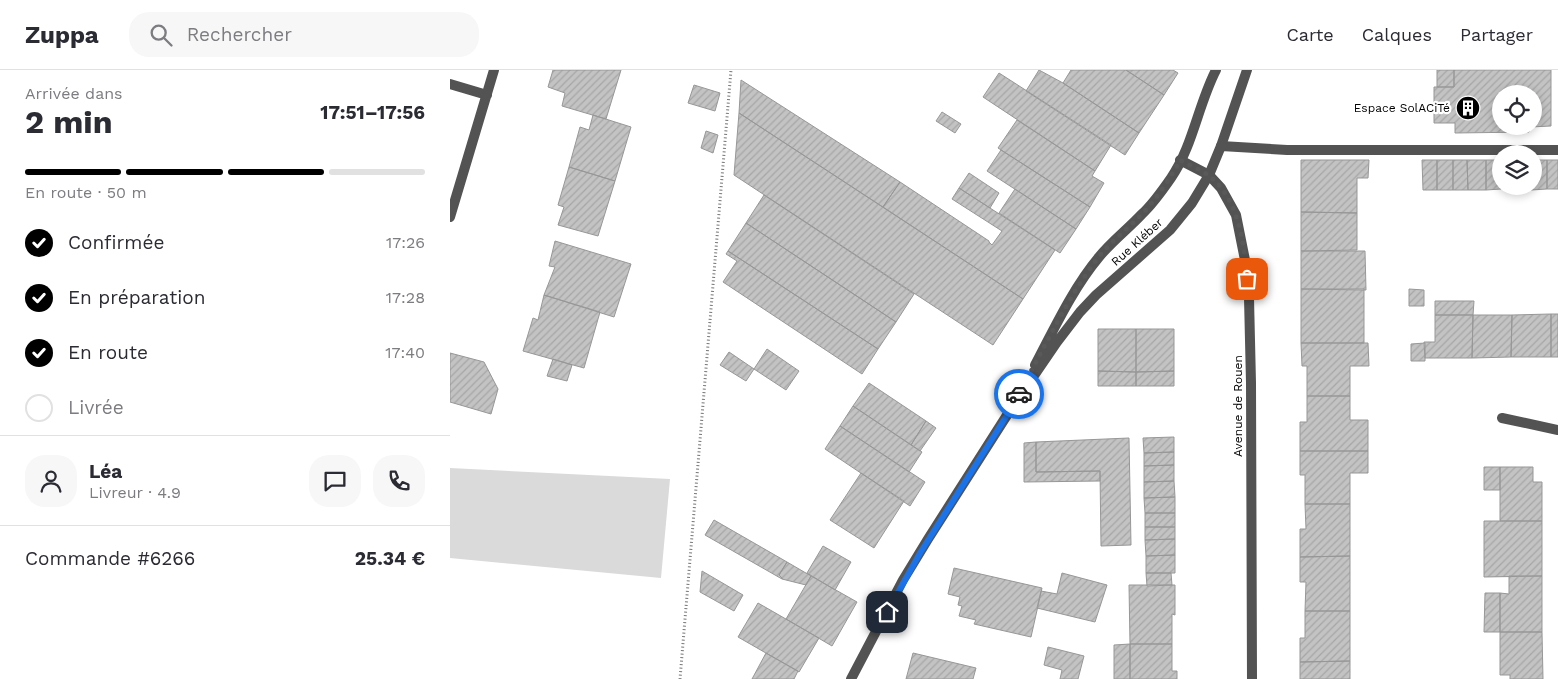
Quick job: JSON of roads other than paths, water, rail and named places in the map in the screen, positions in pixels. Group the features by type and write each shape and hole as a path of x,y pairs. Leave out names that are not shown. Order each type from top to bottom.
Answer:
{"street":[{"path":"450,217 494,70"},
{"name":"Rue Kléber","path":"1009,412 1087,273 1112,241 1143,214 1172,177 1216,70"},
{"name":"Rue Kléber","path":"851,679 903,580 1009,412 1057,342 1096,295 1170,230 1192,203 1209,175 1221,146 1247,70"},
{"path":"450,84 487,94"},
{"path":"1221,146 1287,150 1558,150"},
{"name":"Avenue de Rouen","path":"1180,160 1209,175 1221,188 1236,215 1245,260 1249,298 1251,393 1252,679"},
{"path":"1502,418 1558,430"}],"place":[{"name":"Espace SolACiTé","path":"1468,108"}]}
